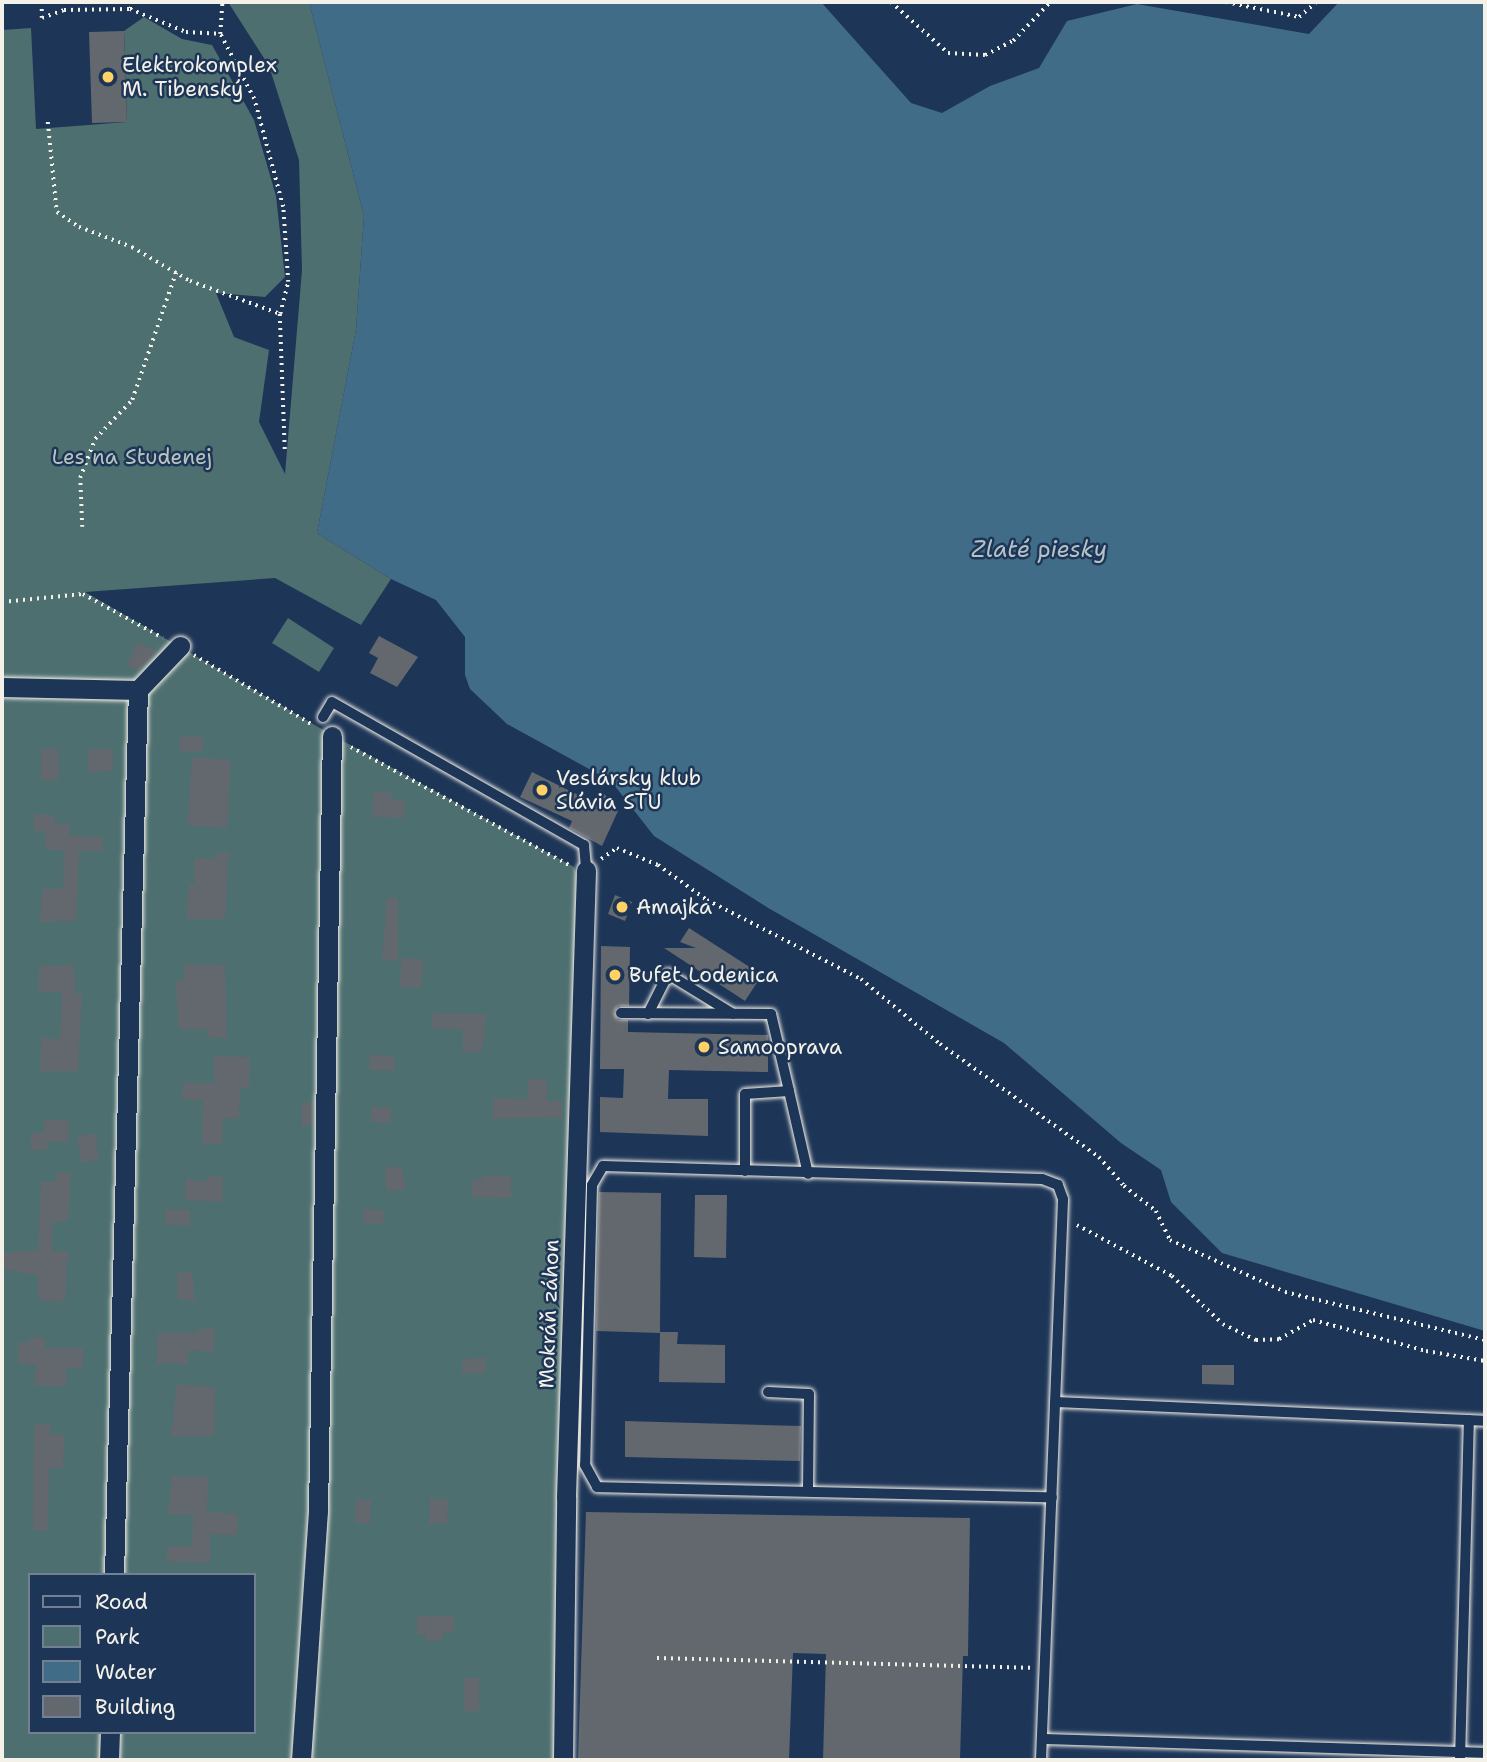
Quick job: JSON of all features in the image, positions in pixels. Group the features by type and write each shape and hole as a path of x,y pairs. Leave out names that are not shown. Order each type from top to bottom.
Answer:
{"street":[{"path":"114,1573 138,690 180,646"},
{"path":"2,687 138,690"},
{"path":"300,1760 318,1511 332,736"},
{"name":"Mokráň záhon","path":"563,1760 566,1497 586,870"},
{"path":"109,1760 110,1734"}],"lane":[{"path":"323,717 332,702 584,845 586,870"},
{"path":"648,1013 668,974 733,1014"},
{"path":"621,1013 771,1014 808,1174"},
{"path":"745,1171 745,1094 789,1091"},
{"path":"1041,1760 1052,1497 1055,1402 1063,1217 1058,1185 1042,1179 603,1166 592,1185 585,1465 597,1487 1052,1497"},
{"path":"768,1392 810,1394 808,1490"},
{"path":"1055,1402 1485,1421"},
{"path":"1460,1756 1469,1420"},
{"path":"1042,1739 1460,1756 1485,1753"}],"path":[{"path":"42,2 42,18 64,10 130,9 186,33 220,34"},
{"path":"130,9 135,2"},
{"path":"222,2 220,34 254,99 283,206 288,282 280,314 285,450"},
{"path":"891,2 948,52 985,55 1013,41 1050,2"},
{"path":"1226,2 1299,17 1316,2"},
{"path":"48,122 57,212 79,227 132,247 176,272 280,314"},
{"path":"82,527 80,478 95,439 132,400 176,272"},
{"path":"2,602 83,594"},
{"path":"586,870 617,848 658,865 707,900 861,979 940,1044 1067,1131 1156,1211 1170,1240 1285,1292 1485,1340"},
{"path":"1063,1217 1172,1276 1223,1324 1256,1340 1279,1339 1313,1320 1426,1351 1485,1361"},
{"path":"657,1658 1045,1669"}],"green space":[{"name":"Les na Studenej","path":"228,2 309,2 364,216 356,330 317,533 391,579 361,625 275,578 85,592 332,735 574,867 590,913 572,1760 2,1760 2,30 31,28 36,129 127,122 124,31 144,17 182,39 212,45 254,120 276,196 285,277 265,297 216,293 234,337 269,350 259,422 285,474 302,270 299,160 269,66"},
{"path":"288,618 334,648 319,672 272,643"}],"water":[{"name":"Zlaté piesky","path":"309,2 821,2 911,103 942,113 990,86 1039,68 1067,21 1137,4 1309,34 1339,2 1485,2 1485,1331 1222,1253 1171,1202 1161,1170 1121,1143 1004,1043 770,909 654,836 611,781 507,724 470,689 465,675 465,637 436,600 391,579 317,533 356,330 364,216"}],"building":[{"name":"Elektrokomplex M. Tibenský","path":"124,31 127,122 92,123 89,32"},
{"path":"379,636 418,657 397,687 370,673 378,658 369,653"},
{"path":"138,642 158,651 139,671 127,665"},
{"path":"180,736 203,737 203,752 180,751"},
{"path":"41,748 59,749 58,780 41,780"},
{"path":"87,749 113,749 112,771 88,772"},
{"path":"192,757 231,760 227,828 187,825"},
{"path":"532,772 594,803 601,790 618,811 602,846 569,828 572,821 520,797"},
{"path":"373,792 392,792 391,800 405,801 404,818 372,817"},
{"path":"34,814 54,815 55,823 70,824 69,836 103,837 103,851 79,851 76,921 40,922 42,889 63,889 64,851 46,849 44,831 34,831"},
{"path":"215,853 229,853 225,919 186,919 189,883 195,884 194,858 215,859"},
{"path":"615,895 632,902 625,921 608,914"},
{"path":"387,898 398,898 398,961 382,960"},
{"path":"689,928 762,975 745,1001 664,948 696,948 680,942"},
{"path":"601,946 630,947 629,1006 618,1006 614,1012 618,1020 628,1020 628,1032 768,1035 768,1072 669,1070 668,1099 708,1099 708,1136 600,1132 600,1097 623,1098 624,1069 600,1069"},
{"path":"401,958 423,959 421,988 400,987"},
{"path":"73,964 76,994 82,994 78,1071 40,1071 41,1038 60,1039 62,992 38,992 39,967"},
{"path":"185,964 225,965 227,1038 207,1037 208,1029 179,1029 175,980 184,980"},
{"path":"432,1013 486,1014 482,1052 463,1052 463,1029 432,1028"},
{"path":"370,1055 394,1056 394,1071 369,1070"},
{"path":"214,1056 250,1057 249,1088 240,1088 239,1119 223,1118 222,1144 202,1144 203,1100 182,1100 183,1083 214,1083"},
{"path":"528,1079 546,1079 547,1101 562,1101 562,1117 492,1119 493,1098 528,1099"},
{"path":"313,1102 313,1125 302,1125 301,1103"},
{"path":"372,1107 392,1108 390,1123 371,1122"},
{"path":"44,1120 68,1120 69,1142 47,1142 47,1150 31,1150 31,1133 44,1133"},
{"path":"96,1134 98,1161 80,1162 78,1135"},
{"path":"385,1167 402,1167 406,1190 386,1190"},
{"path":"56,1172 70,1173 69,1216 66,1222 52,1222 52,1251 68,1251 65,1302 39,1300 37,1275 2,1269 2,1253 38,1251 41,1182 55,1182"},
{"path":"208,1176 223,1177 222,1202 185,1200 186,1179 208,1181"},
{"path":"482,1176 511,1176 511,1198 472,1197 472,1180 482,1180"},
{"path":"599,1192 661,1193 660,1332 678,1332 677,1344 725,1345 725,1383 659,1382 660,1333 596,1331"},
{"path":"695,1195 727,1195 726,1258 694,1257"},
{"path":"166,1209 190,1210 190,1226 166,1225"},
{"path":"363,1209 383,1210 383,1224 363,1223"},
{"path":"177,1272 192,1272 195,1300 178,1300"},
{"path":"198,1329 215,1329 214,1352 188,1350 188,1364 157,1364 157,1333 198,1333"},
{"path":"30,1337 45,1338 45,1348 83,1348 83,1368 66,1368 66,1386 35,1386 36,1364 18,1364 19,1342 30,1342"},
{"path":"486,1358 485,1373 462,1373 462,1359"},
{"path":"1202,1365 1234,1365 1234,1385 1202,1384"},
{"path":"177,1384 215,1387 214,1436 171,1436"},
{"path":"625,1421 801,1426 800,1461 625,1457"},
{"path":"50,1424 50,1434 64,1435 63,1468 49,1468 48,1530 33,1530 34,1425"},
{"path":"172,1476 208,1477 207,1512 238,1514 237,1535 210,1534 210,1563 167,1561 167,1546 192,1546 193,1515 168,1514"},
{"path":"357,1499 371,1500 370,1524 355,1523"},
{"path":"430,1499 448,1499 447,1524 429,1524"},
{"path":"586,1512 970,1518 968,1656 963,1656 960,1760 823,1760 826,1654 793,1653 789,1760 578,1760"},
{"path":"417,1616 454,1616 453,1633 443,1633 442,1641 425,1640 426,1634 417,1634"},
{"path":"464,1678 479,1678 479,1711 464,1711"}],"place":[{"name":"Elektrokomplex M. Tibenský","path":"108,77"},
{"name":"Veslársky klub Slávia STU","path":"542,790"},
{"name":"Amajka","path":"622,907"},
{"name":"Bufet Lodenica","path":"615,975"},
{"name":"Samooprava","path":"704,1047"}]}
